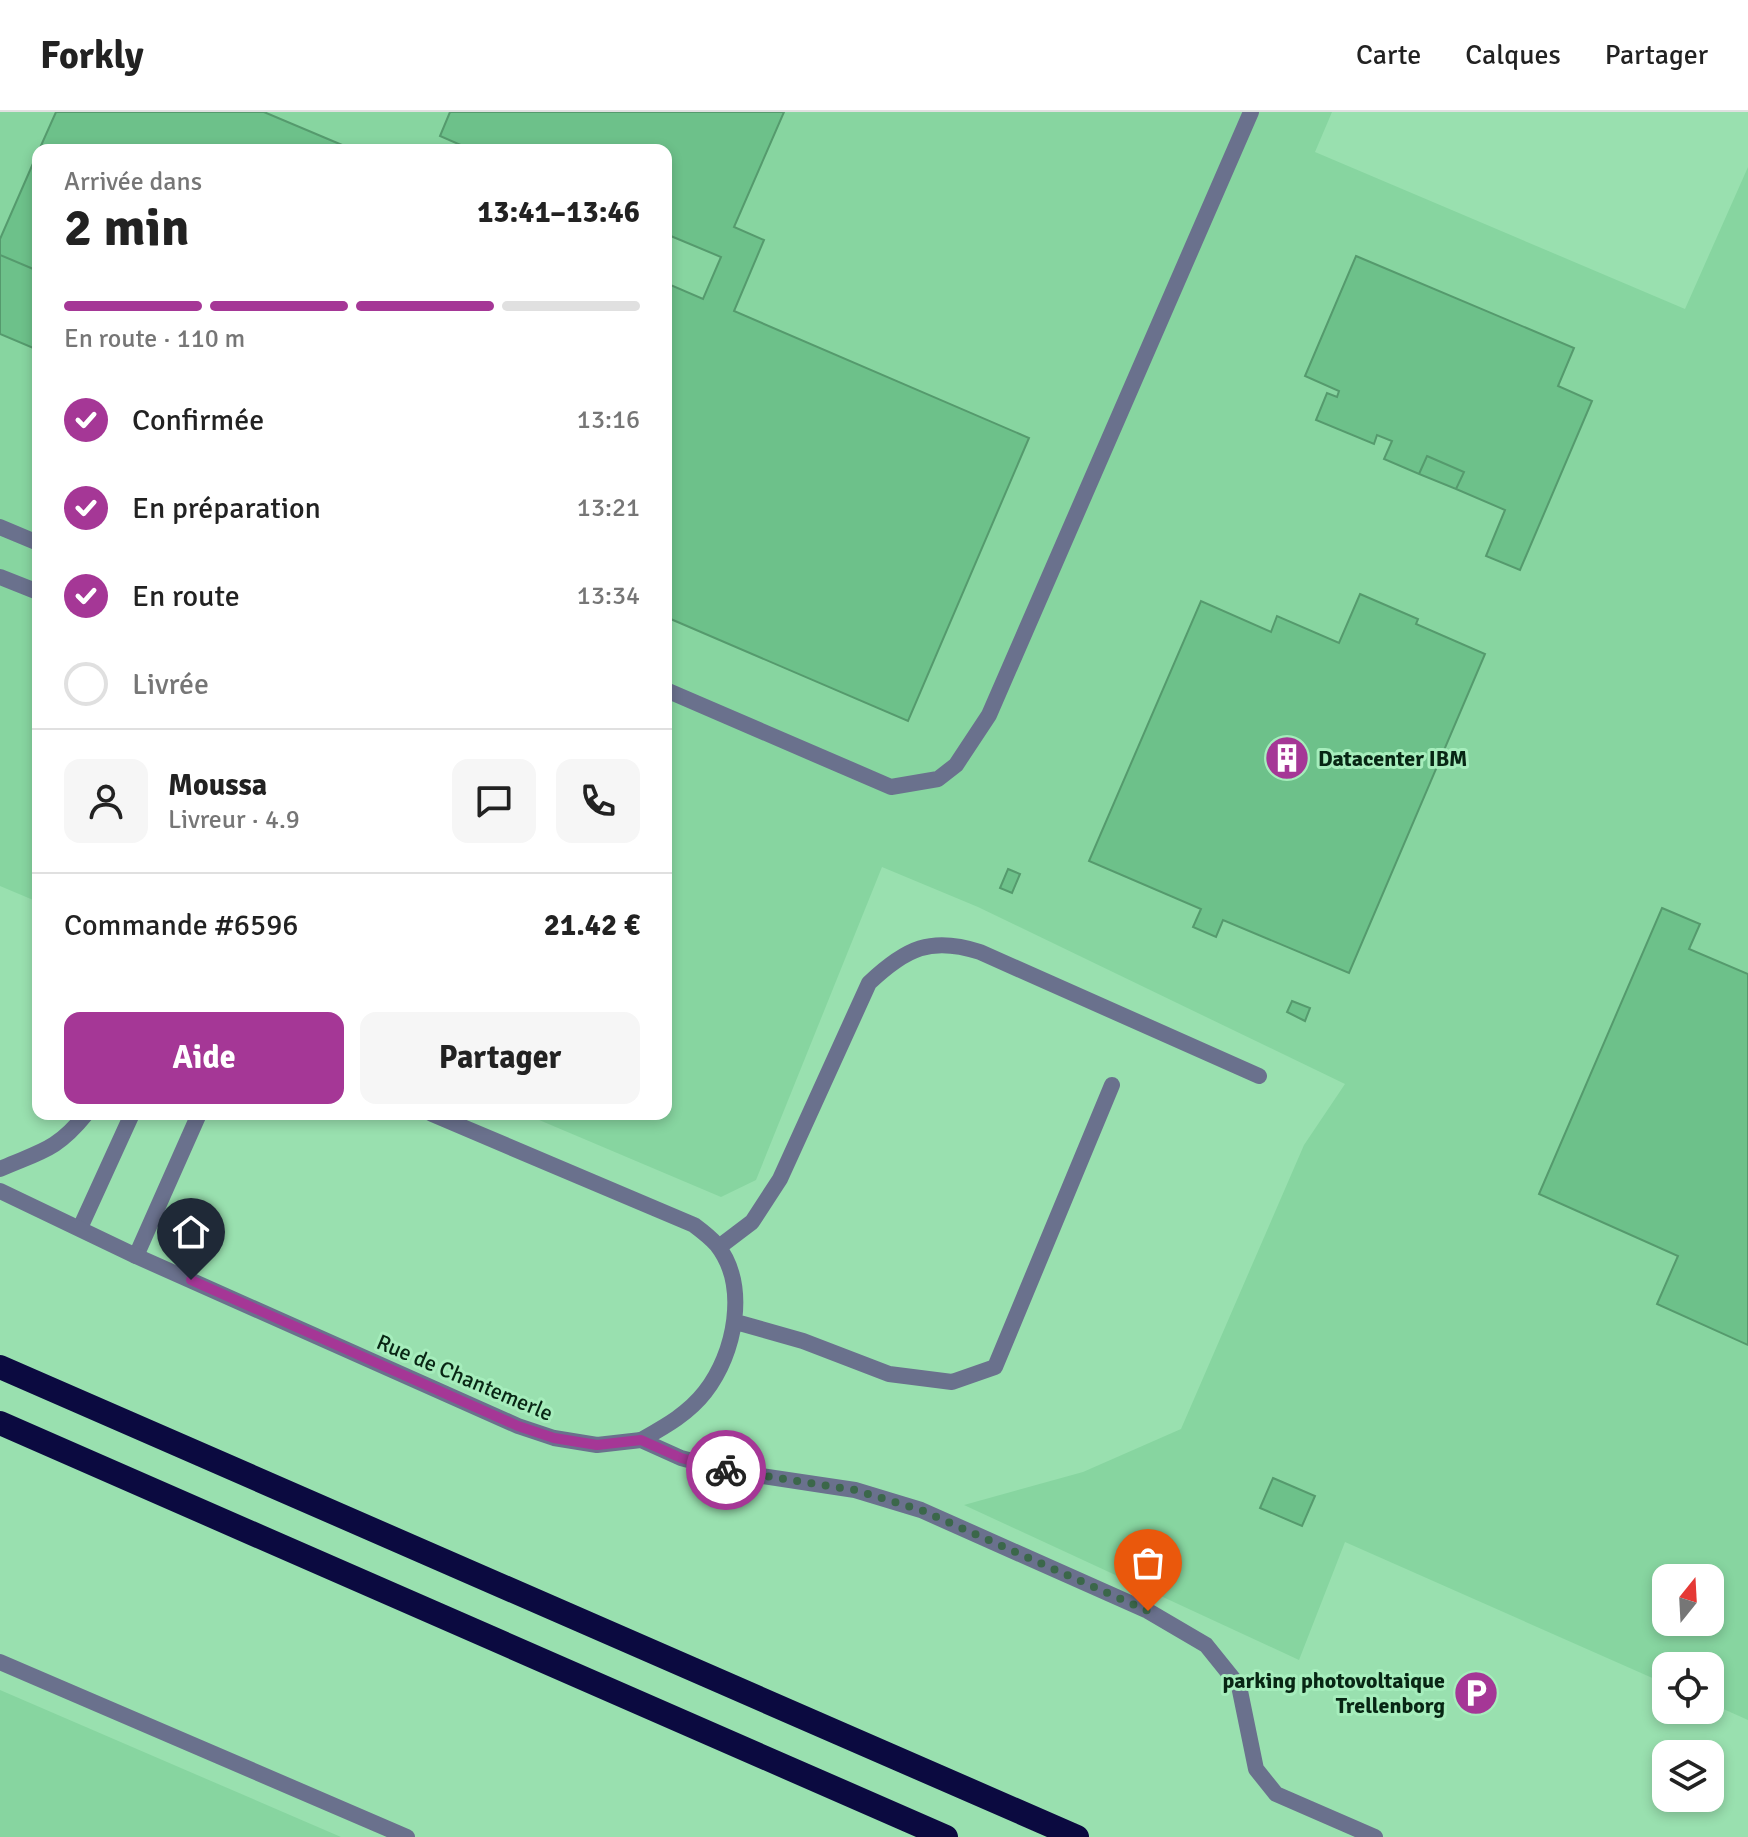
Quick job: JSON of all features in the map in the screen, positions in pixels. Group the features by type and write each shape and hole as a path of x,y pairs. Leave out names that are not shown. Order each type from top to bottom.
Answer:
{"highway":[{"path":"0,1367 1077,1837"},
{"path":"0,1423 946,1837"}],"street":[{"path":"672,693 891,787 938,779 956,765 989,715 1251,112"},
{"path":"0,527 32,540"},
{"path":"0,577 32,590"},
{"path":"719,1247 752,1222 780,1179 869,983 892,961 920,947 951,942 980,952 1259,1076"},
{"path":"736,1322 803,1341 889,1374 952,1382 995,1367 1112,1085"},
{"path":"0,1169 40,1155 68,1136 81,1120"},
{"path":"80,1228 129,1120"},
{"path":"136,1256 196,1120"},
{"path":"446,1120 694,1225 719,1247 734,1284 736,1322 707,1391 679,1418 641,1440"},
{"name":"Rue de Chantemerle","path":"0,1191 136,1256 518,1426 554,1438 597,1445 641,1440"},
{"path":"641,1440 681,1458 729,1471 855,1490 921,1510 1148,1611 1206,1645 1239,1686 1256,1769 1276,1794 1375,1837"},
{"path":"0,1662 407,1837"}],"shaded area":[{"path":"0,112 1332,112 1315,152 1685,309 1748,167 1748,1720 1724,1709 1724,1652 1652,1652 1652,1678 1345,1542 1299,1660 964,1505 1083,1472 1181,1429 1304,1145 1345,1084 978,907 882,867 756,1180 721,1197 539,1120 672,1120 672,144 32,144 32,899 0,886"},
{"path":"0,1690 341,1837 0,1837"}],"building":[{"path":"56,112 264,112 340,144 42,144"},
{"path":"450,112 784,112 734,227 764,240 734,311 1029,438 908,721 672,620 672,286 703,299 721,257 672,237 672,144 458,144 440,136"},
{"path":"32,166 32,268 0,255 0,239"},
{"path":"0,255 32,268 32,347 0,334"},
{"path":"1356,256 1574,348 1558,386 1592,401 1520,570 1486,556 1505,510 1456,489 1464,472 1427,456 1419,474 1384,459 1392,441 1377,435 1374,444 1316,420 1327,393 1337,397 1339,391 1305,376"},
{"path":"1427,456 1464,472 1456,489 1419,474"},
{"name":"Datacenter IBM","path":"1360,594 1418,619 1416,624 1485,654 1349,973 1223,920 1216,937 1193,927 1201,909 1089,861 1201,601 1271,632 1277,616 1339,643"},
{"path":"1008,869 1020,874 1012,893 1000,888"},
{"path":"1662,908 1700,924 1689,949 1748,974 1748,1345 1657,1304 1678,1256 1539,1194"},
{"path":"1292,1001 1310,1008 1305,1021 1287,1012"},
{"path":"1273,1478 1315,1496 1302,1526 1260,1508"}],"way so far":[{"path":"726,1470 855,1490 921,1510 1148,1611"}],"place":[{"name":"Datacenter IBM","path":"1287,758"},
{"name":"parking photovoltaique Trellenborg","path":"1476,1693"}],"route":[{"path":"191,1280 518,1426 554,1438 597,1445 641,1440 681,1458 726,1470"}]}
